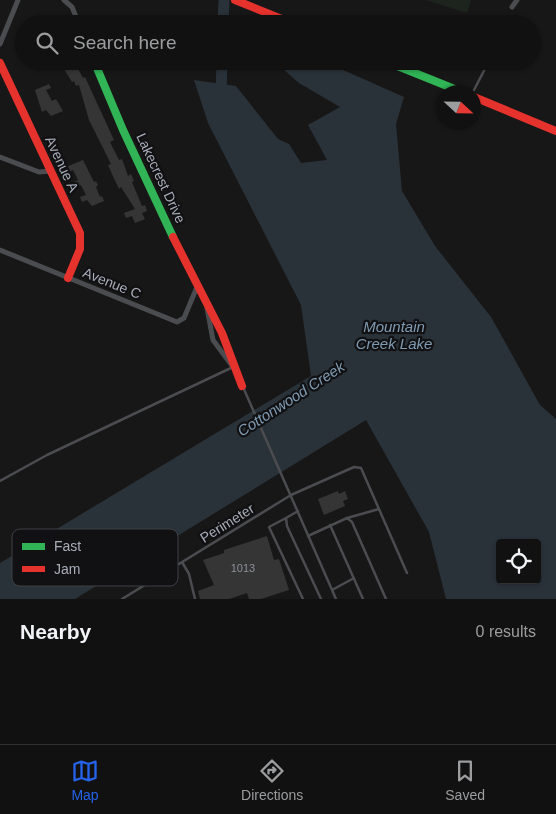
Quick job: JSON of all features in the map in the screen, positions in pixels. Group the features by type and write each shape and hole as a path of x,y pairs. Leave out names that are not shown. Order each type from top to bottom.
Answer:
{"street":[{"path":"0,44 18,0"},
{"path":"64,0 72,7 75,15"},
{"path":"512,7 517,0"},
{"path":"239,2 272,15"},
{"name":"Avenue A","path":"0,63 80,233 82,241 68,278"},
{"name":"Lakecrest Drive","path":"98,70 197,287 223,336 233,367 242,386"},
{"path":"407,70 445,85"},
{"path":"481,100 556,131"},
{"path":"0,157 39,172 51,171"},
{"name":"Avenue C","path":"0,250 177,322 184,318 197,287"}],"lane":[{"path":"477,85 484,70"},
{"path":"0,481 47,456 233,367"},
{"name":"Lakecrest Drive","path":"242,386 336,599"},
{"name":"Perimeter","path":"178,564 291,495 354,467 362,468 379,509"},
{"path":"308,536 347,518 379,509 407,572"},
{"path":"298,511 269,527 303,599"},
{"path":"286,518 287,526 321,599"},
{"path":"347,518 352,522 386,599"},
{"path":"330,525 364,599"},
{"path":"182,562 189,574 195,599"},
{"path":"332,590 354,578"},
{"name":"Perimeter","path":"122,599 143,586"}],"shaded area":[{"path":"426,0 471,0 467,13"}],"water":[{"name":"Mountain Creek Lake","path":"284,70 343,70 404,97 396,124 402,191 435,246 491,317 540,405 556,419 556,599 446,599 429,532 366,420 178,536 178,529 57,529 311,376 301,305 208,123 194,80 236,86 278,139 289,144 301,163 327,160 308,125 340,107 299,83"},
{"name":"Mountain Creek Lake","path":"12,556 12,586 96,586 75,599 0,599 0,563"}],"building":[{"path":"65,70 79,70 83,78 85,77 114,140 110,142 119,160 122,159 128,176 131,174 134,181 132,182 142,206 145,205 147,211 142,213 145,219 135,223 132,216 126,218 124,213 135,209 121,187 119,189 108,165 111,164 89,120 79,85 76,86 74,81 72,82"},
{"path":"49,84 51,88 46,90 52,101 56,99 63,111 51,116 46,110 42,112 35,90"},
{"path":"83,160 94,182 96,181 100,197 102,196 104,201 92,206 87,200 82,202 80,197 86,195 81,185 76,187 74,182 78,180 73,170 68,172 66,167"},
{"path":"338,491 339,494 345,491 348,499 343,501 345,506 324,515 318,499"},
{"path":"267,536 274,560 279,559 289,590 261,599 249,599 247,593 229,599 200,599 198,591 214,585 203,560 224,553 224,550"}],"waterway":[{"name":"Cottonwood Creek","path":"223,15 224,0"},
{"name":"Cottonwood Creek","path":"221,97 222,70"}],"traffic: fast":[{"path":"98,70 123,130 173,237"},
{"path":"407,70 445,85"}],"traffic: jam":[{"path":"235,0 272,15"},
{"path":"0,63 80,233 80,249 68,278"},
{"path":"481,100 556,131"},
{"path":"173,237 222,333 242,386"}]}
